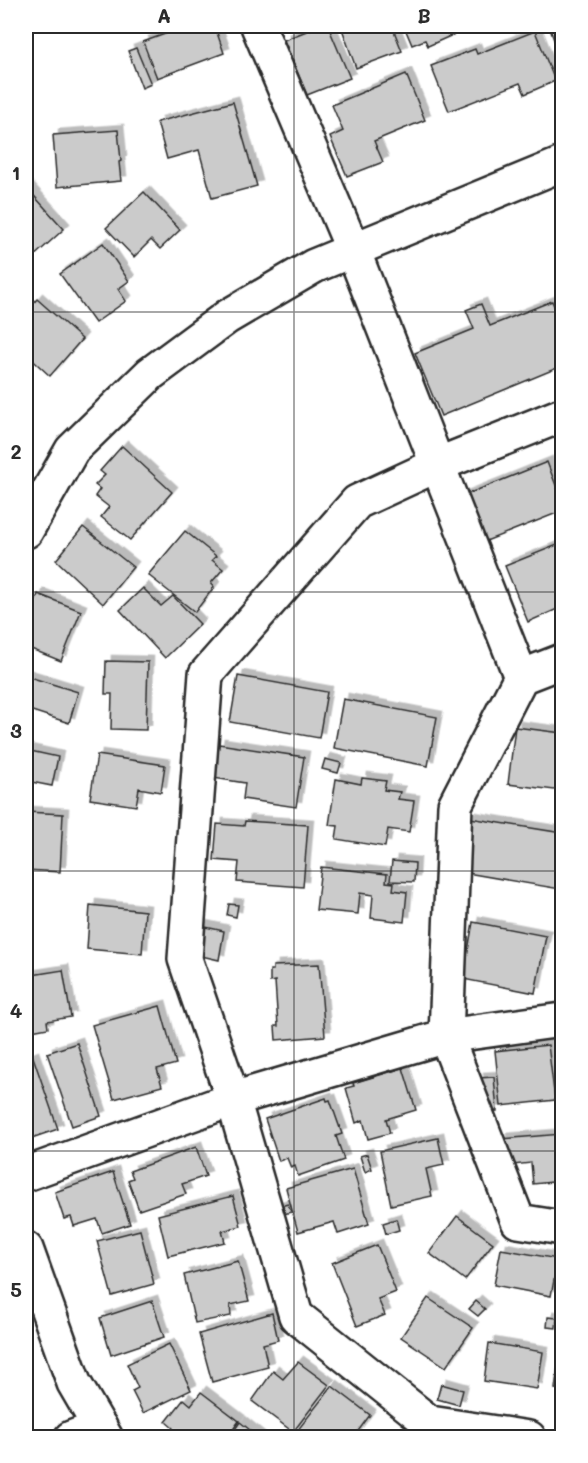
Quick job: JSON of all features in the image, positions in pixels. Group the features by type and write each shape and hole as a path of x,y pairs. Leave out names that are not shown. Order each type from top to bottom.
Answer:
{"street":[{"path":"258,26 352,250 521,677"},
{"path":"26,531 72,450 150,374 227,317 314,266 562,164"},
{"path":"529,1437 430,1423 296,1316 232,1099 185,959 206,674 357,502 437,465 562,415"},
{"path":"562,662 521,677 455,805 446,1036 518,1221 562,1227"},
{"path":"26,1174 232,1099 446,1036 562,1020"},
{"path":"26,1249 93,1434"}],"building":[{"path":"187,26 201,26 203,31 215,27 224,53 157,78 143,42"},
{"path":"319,26 328,26 350,78 307,95 284,40"},
{"path":"341,26 392,26 402,51 356,68"},
{"path":"404,26 454,26 457,33 428,46 425,40 412,45"},
{"path":"549,26 562,26 562,62"},
{"path":"535,31 555,81 525,94 520,83 449,111 431,66 475,49 477,54"},
{"path":"136,48 151,84 142,88 128,51"},
{"path":"406,74 425,120 374,141 383,162 347,176 330,137 343,131 332,105"},
{"path":"233,102 257,186 212,198 199,150 167,159 157,122"},
{"path":"118,130 121,181 57,187 53,135"},
{"path":"26,187 64,229 31,259 26,253"},
{"path":"144,192 180,230 160,249 151,240 134,257 106,228"},
{"path":"103,243 129,281 118,289 126,301 95,323 60,274"},
{"path":"37,299 82,339 50,376 26,354 26,312"},
{"path":"552,301 562,325 562,366 441,416 415,353 474,329 466,310 481,304 490,326"},
{"path":"122,446 172,492 130,540 101,517 109,507 95,496 100,489 95,485 105,475 100,471"},
{"path":"547,462 562,501 562,511 481,543 460,497"},
{"path":"83,527 133,567 103,604 56,560"},
{"path":"185,531 216,556 212,560 223,569 211,583 214,587 195,612 148,575"},
{"path":"562,543 562,607 528,622 505,566"},
{"path":"143,588 161,606 173,596 200,624 165,658 120,610"},
{"path":"38,594 81,611 61,661 26,647 26,625"},
{"path":"106,661 148,662 146,730 111,729 112,694 105,694"},
{"path":"26,676 78,692 69,723 26,709"},
{"path":"238,676 327,692 319,738 230,722"},
{"path":"343,699 437,717 428,766 334,748"},
{"path":"515,727 562,733 562,791 508,784"},
{"path":"219,744 304,757 296,807 243,799 245,783 213,778"},
{"path":"26,750 58,757 52,786 26,781"},
{"path":"97,755 165,765 161,792 139,788 136,806 90,799"},
{"path":"325,759 341,763 338,773 322,769"},
{"path":"362,778 386,781 384,790 400,792 398,799 414,801 409,832 388,829 385,847 336,839 338,826 329,825 336,779 361,784"},
{"path":"26,812 63,814 60,872 26,870"},
{"path":"464,817 562,833 560,889 455,871"},
{"path":"245,821 308,825 303,887 237,882 239,862 214,860 217,824 244,826"},
{"path":"392,861 415,863 414,882 390,881"},
{"path":"321,867 387,874 386,882 394,883 393,890 407,892 404,922 371,918 373,895 360,893 358,914 316,910"},
{"path":"229,904 238,905 236,917 227,915"},
{"path":"90,905 145,911 142,954 87,949"},
{"path":"473,922 546,936 535,993 463,979"},
{"path":"201,926 224,931 219,960 197,955"},
{"path":"319,964 325,1036 276,1040 275,1026 278,1026 275,981 270,982 270,970 273,970 273,966"},
{"path":"63,970 71,1017 47,1021 48,1028 26,1032 26,976"},
{"path":"160,1006 176,1064 157,1069 162,1086 114,1099 92,1025"},
{"path":"77,1043 101,1116 72,1126 47,1053"},
{"path":"548,1045 555,1100 501,1106 495,1051"},
{"path":"33,1057 58,1129 26,1140 26,1060"},
{"path":"403,1068 416,1110 386,1119 390,1133 368,1139 363,1120 356,1123 346,1088 354,1086 353,1083"},
{"path":"556,1069 562,1069 562,1095 557,1095"},
{"path":"494,1077 497,1111 481,1112 478,1078"},
{"path":"326,1098 327,1101 330,1100 342,1134 336,1136 344,1160 298,1176 295,1166 291,1168 287,1158 279,1161 265,1119"},
{"path":"562,1134 562,1181 533,1184 531,1163 503,1166 501,1139"},
{"path":"438,1138 444,1165 426,1169 432,1196 391,1205 380,1151"},
{"path":"196,1147 206,1176 182,1184 186,1194 139,1210 128,1180 133,1178 130,1171"},
{"path":"367,1154 372,1169 365,1172 360,1156"},
{"path":"353,1169 369,1224 338,1234 334,1222 298,1232 286,1188"},
{"path":"113,1172 130,1224 102,1233 97,1219 74,1226 71,1217 64,1219 55,1192"},
{"path":"233,1196 241,1226 222,1231 225,1242 168,1256 158,1215"},
{"path":"288,1204 291,1212 280,1215 277,1207"},
{"path":"457,1216 493,1243 465,1280 429,1253"},
{"path":"396,1219 399,1230 386,1234 383,1223"},
{"path":"140,1230 154,1284 112,1296 97,1241"},
{"path":"377,1245 396,1292 378,1299 385,1315 357,1326 332,1263"},
{"path":"501,1249 558,1259 551,1296 494,1285"},
{"path":"238,1261 249,1301 230,1305 231,1316 195,1323 184,1275"},
{"path":"428,1298 473,1328 446,1367 401,1337"},
{"path":"152,1301 164,1337 111,1355 100,1318"},
{"path":"476,1301 485,1309 478,1316 469,1309"},
{"path":"272,1313 278,1340 263,1344 268,1367 212,1382 199,1334"},
{"path":"548,1317 557,1318 556,1328 547,1327"},
{"path":"489,1343 543,1352 537,1389 484,1381"},
{"path":"169,1344 191,1390 143,1413 132,1391 138,1388 127,1364"},
{"path":"560,1350 562,1350 562,1390 555,1389"},
{"path":"298,1362 329,1385 293,1432 252,1401 273,1371 283,1379"},
{"path":"441,1384 463,1390 459,1405 437,1399"},
{"path":"332,1386 370,1415 353,1438 306,1438 297,1431"},
{"path":"201,1392 239,1421 227,1438 172,1438 168,1435 173,1428 166,1422 184,1399 191,1405"},
{"path":"240,1422 260,1438 229,1438"}]}
